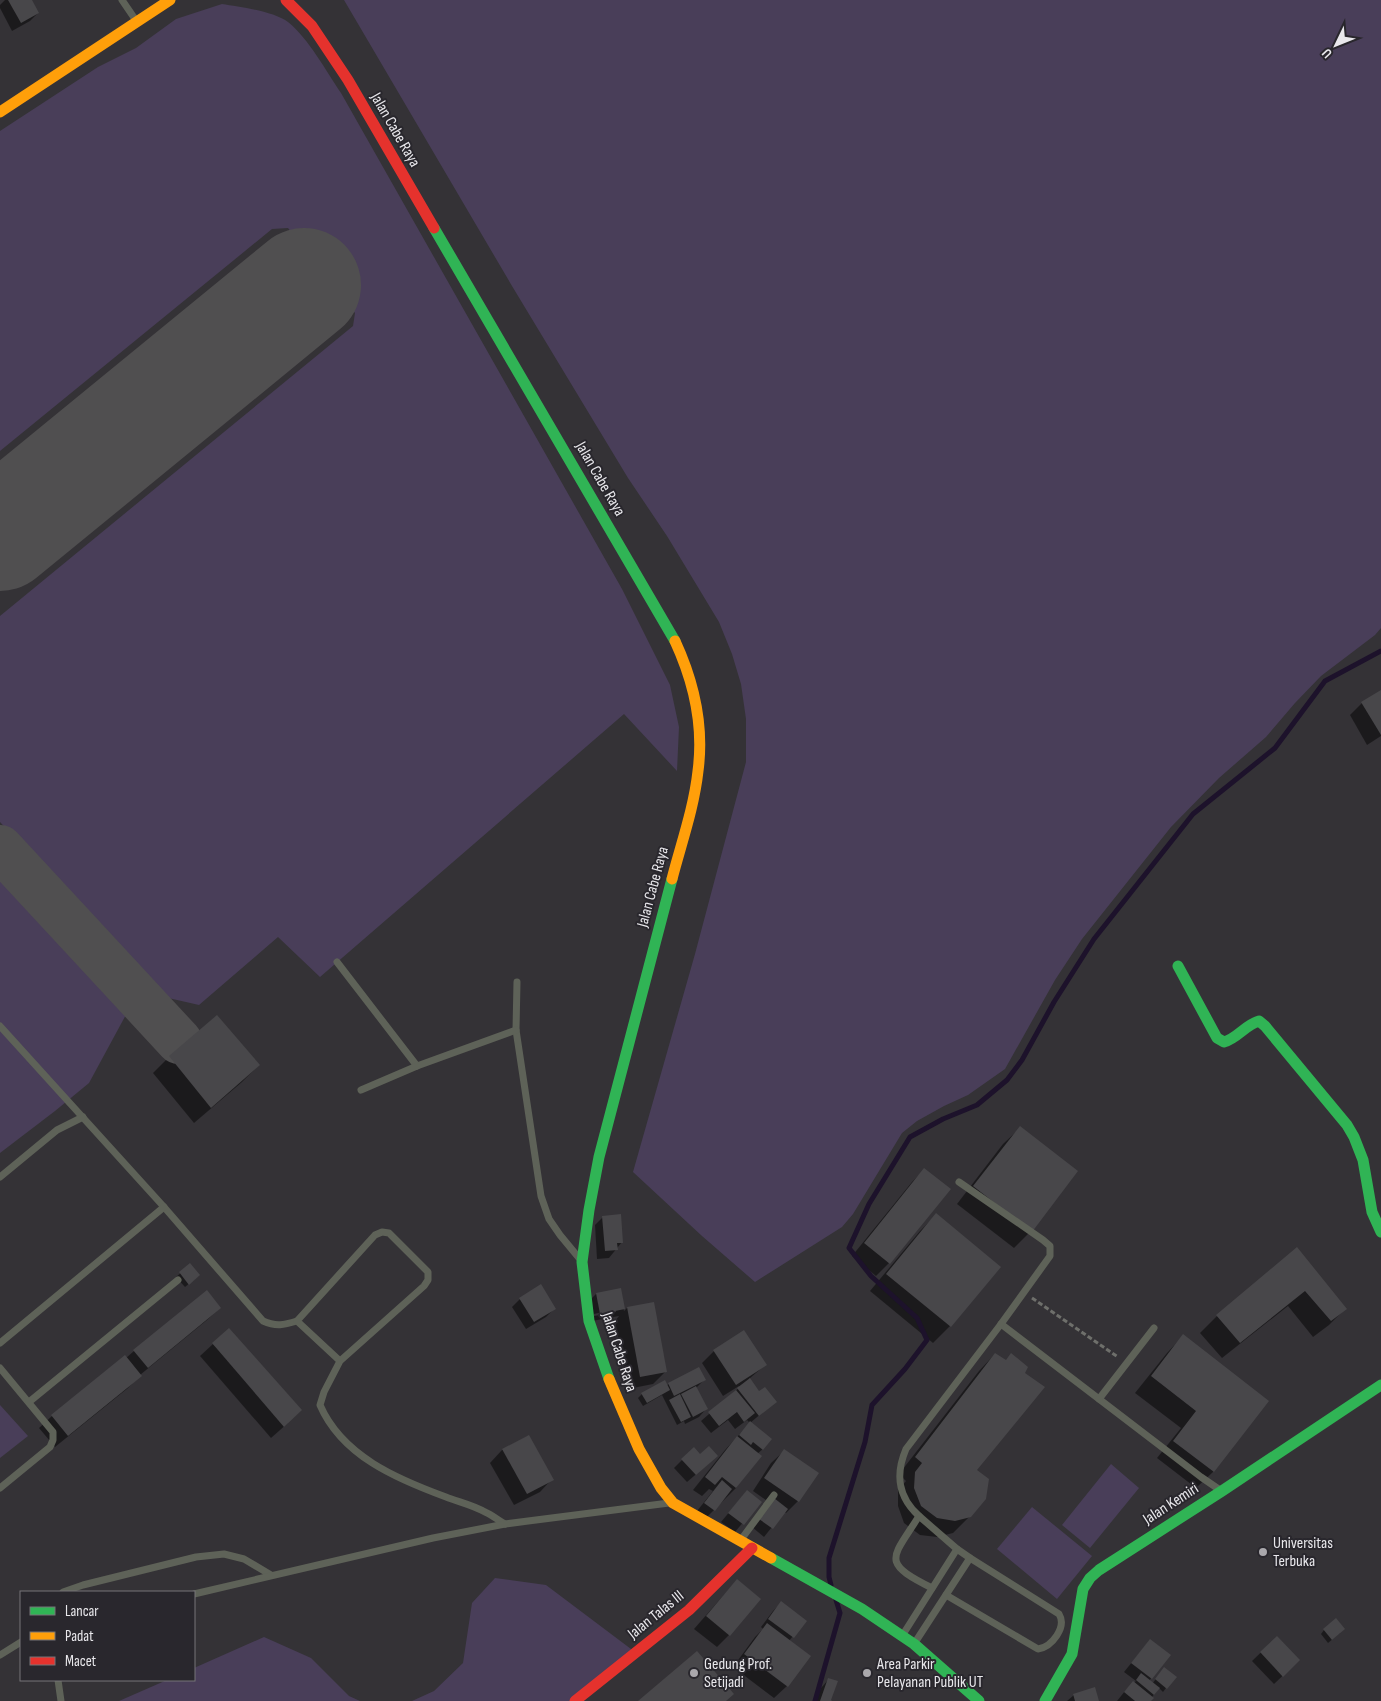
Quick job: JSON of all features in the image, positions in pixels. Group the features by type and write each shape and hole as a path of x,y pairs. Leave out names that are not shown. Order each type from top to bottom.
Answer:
{"main road":[{"path":"0,112 170,0"},
{"name":"Jalan Cabe Raya","path":"286,0 312,26 348,80 668,627 683,656 692,681 699,720 699,764 689,813 599,1157 582,1262 589,1321 612,1389 639,1449 661,1488 673,1503 862,1609 914,1644 979,1701"},
{"path":"1178,966 1218,1038 1224,1042 1229,1041 1252,1022 1259,1022 1265,1026 1347,1125 1360,1150 1371,1212 1381,1232"},
{"name":"Jalan Kemiri","path":"1045,1701 1072,1654 1083,1589 1090,1578 1099,1570 1381,1385"},
{"name":"Jalan Talas III","path":"574,1701 689,1610 752,1548"}],"lane":[{"path":"122,0 138,22"},
{"path":"338,962 417,1066"},
{"path":"517,982 516,1030 540,1196 549,1219 582,1262"},
{"path":"0,1026 164,1206 263,1321 282,1326 297,1321 375,1235 382,1232 389,1233 428,1272 428,1280 424,1286 340,1361 324,1392 320,1405 333,1429 348,1444 375,1465 404,1481 484,1511 505,1524"},
{"path":"361,1090 417,1066 516,1030"},
{"path":"0,1176 57,1130 83,1117"},
{"path":"946,1595 1038,1649 1050,1644 1061,1626 1062,1621 1059,1614 957,1549 913,1511 899,1482 900,1464 906,1449 1050,1256 1050,1246 959,1182"},
{"path":"0,1343 164,1206"},
{"path":"30,1402 178,1280"},
{"path":"297,1321 340,1361"},
{"path":"1001,1324 1222,1491"},
{"path":"1099,1399 1154,1328"},
{"path":"0,1368 53,1432 53,1440 50,1447 0,1488"},
{"path":"740,1541 774,1495"},
{"path":"195,1594 433,1538 505,1524 673,1503"},
{"path":"919,1516 895,1554 895,1562 910,1577 932,1588"},
{"path":"902,1636 957,1549"},
{"path":"66,1591 196,1556 224,1554 244,1559 271,1575"},
{"path":"914,1644 970,1558"},
{"path":"0,1655 20,1643"},
{"path":"58,1681 61,1701"}],"path":[{"path":"1024,1293 1126,1363"}],"shaded area":[{"path":"344,0 1381,0 1381,628 1375,635 1321,676 1266,737 1219,778 1171,827 1082,939 1055,980 1005,1069 968,1095 917,1121 902,1133 853,1214 842,1227 755,1282 633,1172 695,954 746,762 746,719 741,684 732,654 719,622 667,536 628,478 512,286"},
{"path":"222,4 265,12 288,22 310,46 341,93 622,589 670,685 679,727 677,771 624,714 320,977 278,937 199,1005 164,997 0,822 0,616 353,326 355,313 288,228 272,229 0,451 0,131 98,67 136,48 176,19"},
{"path":"0,869 128,1011 89,1083 0,1153"},
{"path":"0,1405 28,1436 0,1458"},
{"path":"1111,1464 1139,1488 1090,1548 1062,1525"},
{"path":"1032,1507 1092,1556 1057,1599 997,1549"},
{"path":"495,1578 546,1585 635,1652 570,1701 412,1701 434,1691 463,1663 472,1603"},
{"path":"264,1637 311,1658 349,1696 360,1701 119,1701 165,1681 195,1681 195,1668"}],"building":[{"path":"8,0 32,0 39,13 21,23"},
{"path":"1381,690 1381,735 1361,702"},
{"path":"217,1015 260,1065 211,1108 169,1056"},
{"path":"1020,1126 1078,1171 1032,1232 973,1186"},
{"path":"924,1168 951,1189 890,1264 864,1243"},
{"path":"936,1213 1001,1267 951,1327 886,1274"},
{"path":"621,1214 623,1243 617,1243 618,1250 605,1251 602,1216"},
{"path":"1297,1247 1347,1309 1331,1321 1305,1291 1240,1343 1216,1315"},
{"path":"190,1263 200,1275 189,1285 179,1272"},
{"path":"541,1284 556,1309 534,1322 519,1298"},
{"path":"621,1288 625,1309 600,1314 596,1293"},
{"path":"207,1290 221,1308 148,1368 133,1350"},
{"path":"654,1302 667,1372 640,1377 627,1307"},
{"path":"229,1328 302,1410 284,1427 212,1343"},
{"path":"744,1330 767,1365 736,1385 713,1350"},
{"path":"1183,1334 1269,1401 1214,1472 1173,1441 1196,1411 1151,1376"},
{"path":"995,1353 1006,1360 1011,1353 1028,1367 1025,1373 1045,1387 977,1470 989,1479 986,1499 971,1517 955,1521 937,1518 921,1506 914,1488 915,1472 922,1463 915,1457"},
{"path":"125,1355 142,1376 68,1436 51,1415"},
{"path":"699,1367 706,1380 674,1396 668,1383"},
{"path":"750,1378 759,1391 765,1387 777,1402 759,1416 737,1388"},
{"path":"665,1380 670,1390 647,1403 641,1393"},
{"path":"696,1386 708,1409 693,1417 681,1394"},
{"path":"736,1390 755,1413 744,1422 737,1412 719,1426 708,1412"},
{"path":"680,1394 691,1417 681,1422 669,1400"},
{"path":"750,1421 772,1439 763,1450 753,1442 751,1445 739,1435"},
{"path":"529,1435 554,1480 527,1494 502,1449"},
{"path":"737,1436 762,1456 736,1488 722,1477 715,1485 705,1477"},
{"path":"709,1446 718,1456 696,1475 681,1459 694,1447 700,1454"},
{"path":"784,1449 819,1473 799,1502 764,1478"},
{"path":"722,1480 732,1489 715,1511 704,1503"},
{"path":"747,1490 762,1502 744,1525 728,1513"},
{"path":"774,1498 788,1509 773,1529 759,1519"},
{"path":"737,1579 761,1599 730,1636 706,1616"},
{"path":"781,1601 807,1621 794,1638 768,1619"},
{"path":"1336,1618 1345,1629 1332,1640 1323,1629"},
{"path":"767,1623 811,1656 788,1687 744,1654"},
{"path":"1277,1636 1300,1660 1283,1677 1260,1652"},
{"path":"1150,1639 1171,1655 1152,1679 1131,1663"},
{"name":"Gedung Prof. Setijadi","path":"697,1651 734,1694 726,1701 638,1701"},
{"path":"1164,1667 1177,1677 1167,1689 1155,1679"},
{"path":"1141,1673 1160,1688 1154,1695 1136,1680"},
{"path":"828,1678 838,1681 832,1701 820,1701"},
{"path":"1133,1681 1154,1698 1151,1701 1135,1701 1124,1692"},
{"path":"1095,1687 1099,1701 1075,1701 1073,1694"}],"waterway":[{"path":"831,1585 829,1558 865,1442 872,1405 905,1369 927,1340 917,1318 871,1276 849,1248 869,1204 910,1137 943,1119 977,1105 1007,1080 1022,1060 1054,1002 1094,939 1193,814 1275,748 1325,681 1381,651"},
{"path":"815,1701 840,1613 836,1600"}],"taxiway":[{"path":"0,848 179,1041"}],"runway":[{"path":"0,534 304,285"}],"traffic: fast":[{"path":"434,228 675,641"},
{"path":"609,1379 589,1321 582,1262 599,1157 672,879"},
{"path":"1178,966 1217,1038 1224,1042 1229,1040 1259,1021 1347,1125 1363,1160 1372,1212 1381,1232"},
{"path":"1045,1701 1072,1654 1083,1589 1090,1578 1099,1570 1381,1385"},
{"path":"771,1558 862,1609 914,1644 979,1701"}],"traffic: slow":[{"path":"0,112 170,0"},
{"path":"672,879 694,799 700,754 696,704 687,672 675,641"},
{"path":"609,1379 639,1449 661,1488 673,1503 771,1558"}],"traffic: jam":[{"path":"286,0 312,26 348,80 434,228"},
{"path":"575,1701 689,1610 752,1548"}],"place":[{"name":"Universitas Terbuka","path":"1263,1552"},
{"name":"Gedung Prof. Setijadi","path":"694,1673"},
{"name":"Area Parkir Pelayanan Publik UT","path":"867,1673"}]}
